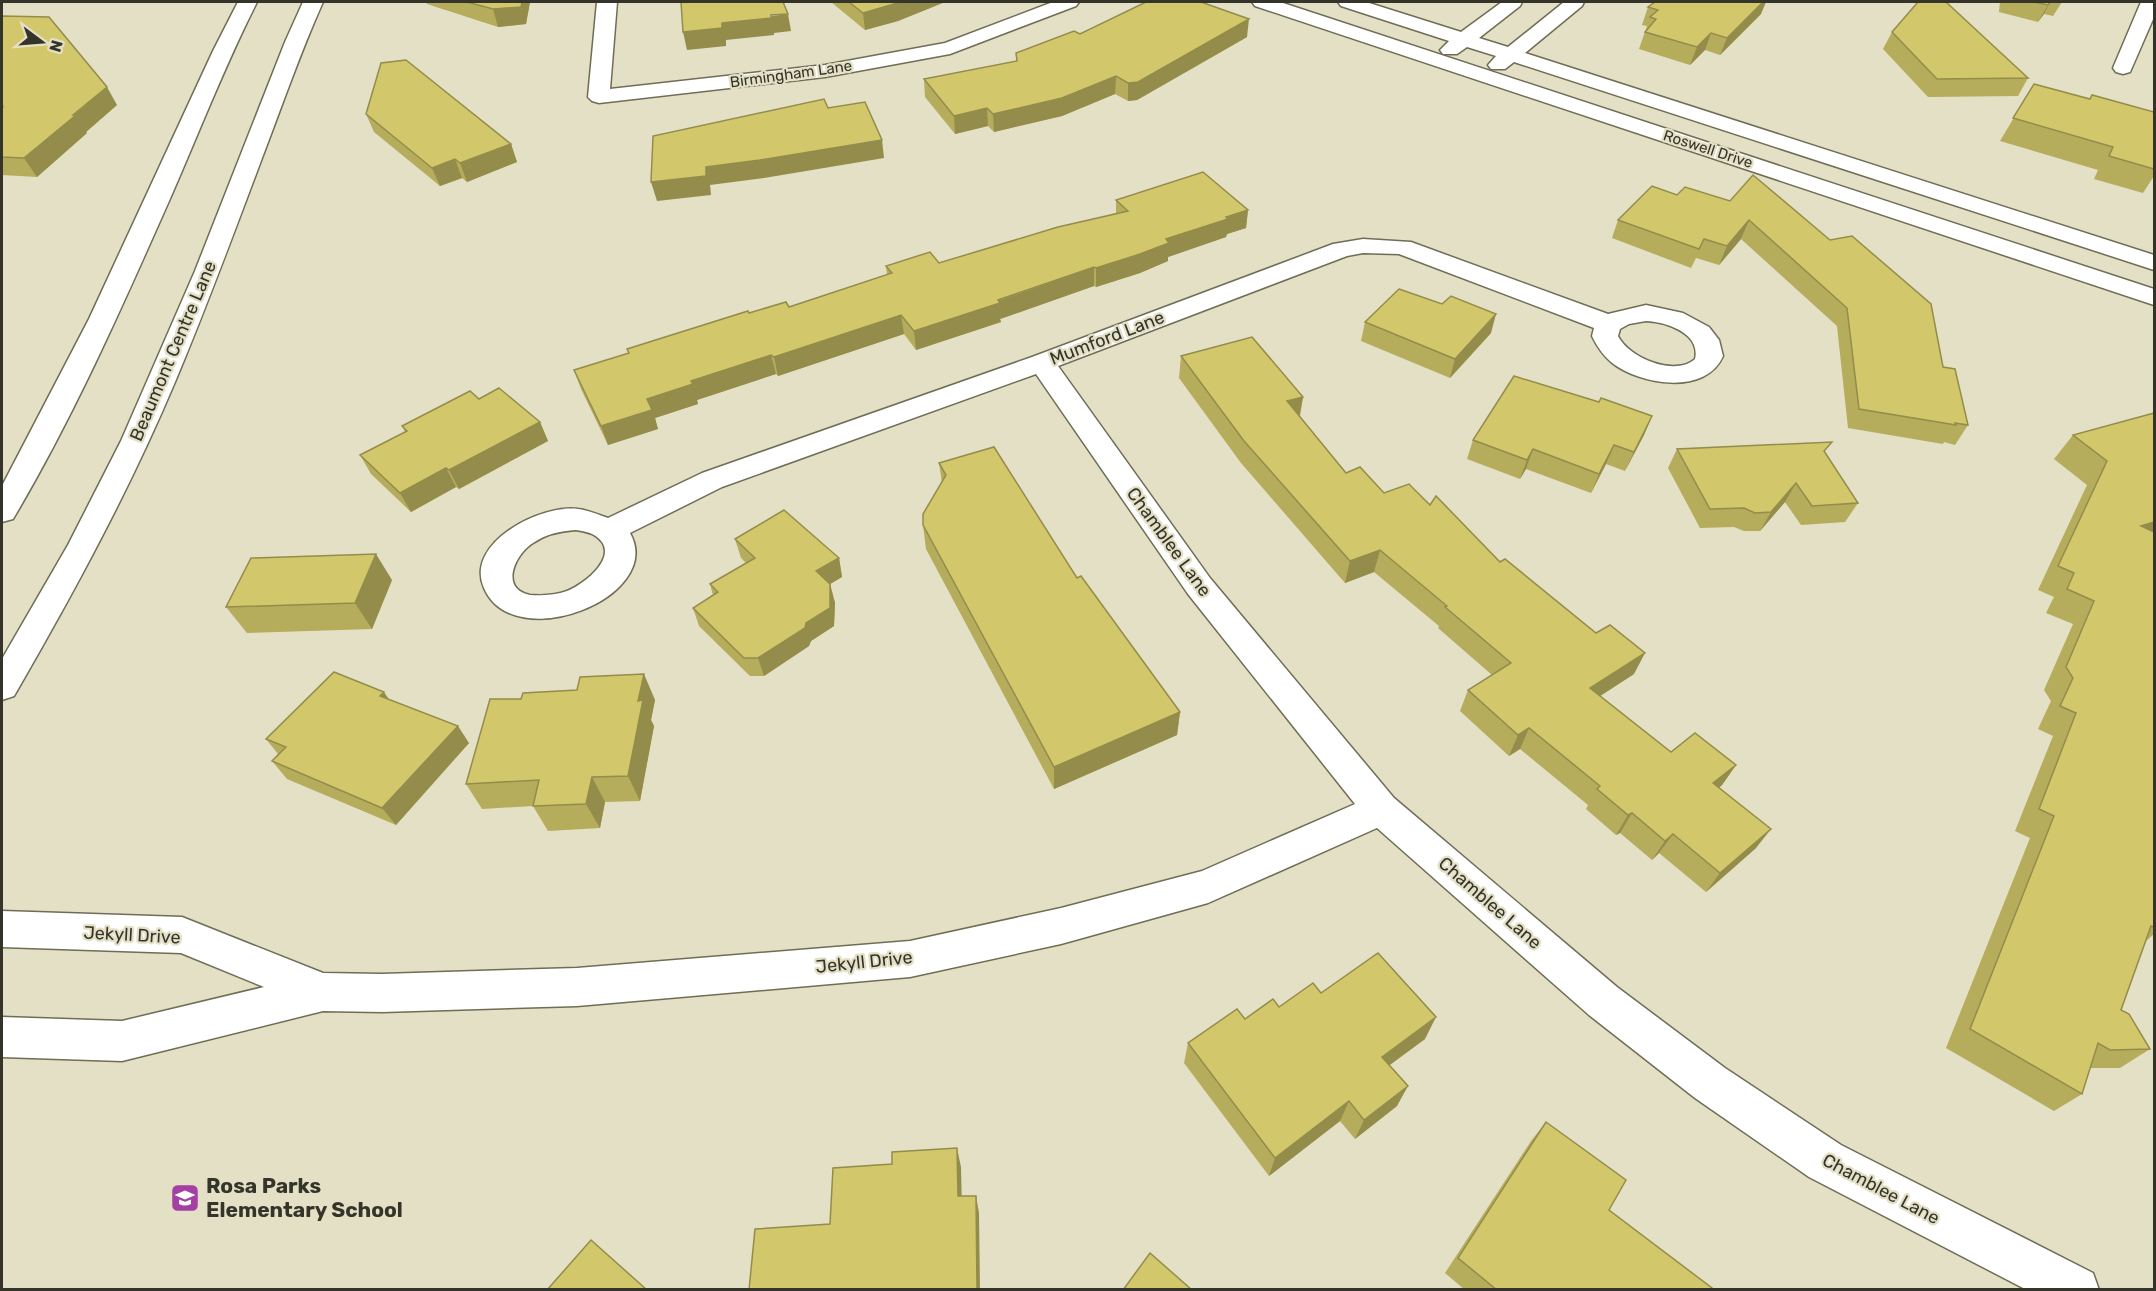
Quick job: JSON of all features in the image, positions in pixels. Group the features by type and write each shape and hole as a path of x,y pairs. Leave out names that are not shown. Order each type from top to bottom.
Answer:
{"street":[{"path":"2,512 45,435 122,278 188,131 218,56 247,2"},
{"name":"Beaumont Centre Lane","path":"2,687 57,595 109,496 176,350 313,2"},
{"name":"Birmingham Lane","path":"607,2 599,97 825,71 950,48 1070,2"},
{"name":"Roswell Drive","path":"1262,2 2154,297"},
{"name":"Roswell Drive","path":"1348,2 2154,263"},
{"path":"1438,60 1513,2"},
{"path":"1485,75 1575,2"},
{"path":"2123,68 2151,2"},
{"name":"Mumford Lane","path":"610,530 712,480 1042,363 1342,249 1363,246 1402,246 1610,324"},
{"name":"Chamblee Lane","path":"1042,363 1199,586 1381,809 1603,1001 1710,1083 1825,1161 2076,1290"},
{"name":"Jekyll Drive","path":"2,1037 122,1041 323,992 382,993 578,987 910,959 1061,926 1208,886 1381,809"},
{"name":"Jekyll Drive","path":"2,929 182,935 323,992"}],"building":[{"path":"467,2 522,2 521,7 493,9"},
{"path":"681,2 783,2 788,14 722,23 722,28 683,32"},
{"path":"849,2 901,2 863,13"},
{"path":"1146,2 1201,2 1249,19 1138,82 1128,83 1116,76 1062,98 993,114 987,108 954,116 924,79 1017,61 1016,53 1074,31 1080,34"},
{"path":"1655,2 1763,2 1727,38 1711,33 1697,47 1645,32 1656,19 1650,17 1658,10 1648,7"},
{"path":"1918,2 1946,2 2028,78 1937,79 1892,32"},
{"path":"2034,2 2050,2 2048,5"},
{"path":"2,16 49,17 107,87 24,158 2,157"},
{"path":"406,60 511,144 460,163 455,159 432,168 366,114 381,63"},
{"path":"2034,84 2090,99 2092,95 2154,112 2154,169 2109,156 2113,147 2013,118"},
{"path":"824,99 828,108 865,102 882,140 706,167 706,176 651,182 653,136"},
{"path":"1203,172 1248,210 1226,217 1228,219 1166,239 1169,243 1140,254 1094,267 998,300 1000,303 914,331 901,315 774,357 771,355 691,381 693,384 647,399 652,410 601,426 574,370 629,353 627,349 748,311 749,313 786,302 789,307 892,273 886,266 930,252 939,263 1058,227 1128,211 1116,200"},
{"path":"1753,175 1830,240 1852,236 1931,304 1943,367 1955,369 1968,425 1859,409 1847,308 1749,220 1727,246 1704,239 1699,249 1618,220 1652,186 1677,195 1685,187 1730,201"},
{"path":"1399,289 1442,304 1451,296 1496,314 1455,359 1365,322"},
{"path":"1252,337 1303,397 1287,401 1346,473 1360,467 1384,493 1409,484 1430,505 1436,496 1500,562 1505,559 1596,633 1610,625 1645,653 1590,688 1671,752 1695,733 1736,765 1713,783 1771,829 1720,873 1673,834 1665,841 1632,813 1628,815 1597,789 1600,786 1529,728 1518,735 1468,690 1511,663 1380,550 1350,561 1244,441 1181,356"},
{"path":"1514,376 1599,402 1601,398 1652,416 1634,452 1614,445 1599,474 1533,449 1527,460 1473,440"},
{"path":"499,388 540,422 400,493 360,455 407,431 402,426 470,391 479,399"},
{"path":"2154,413 2154,522 2141,526 2154,532 2154,927 2151,926 2121,1010 2129,1014 2150,1049 2110,1050 2098,1043 2082,1094 1970,1029 2054,816 2039,809 2076,713 2060,706 2073,678 2066,667 2094,601 2067,589 2074,573 2058,566 2107,461 2073,435"},
{"path":"1832,442 1824,451 1858,503 1812,506 1796,483 1771,512 1755,513 1744,508 1710,509 1677,449"},
{"path":"994,447 1077,578 1081,576 1180,712 1054,767 923,525 923,514 946,475 939,463"},
{"path":"784,510 839,558 816,571 830,584 830,608 806,623 805,628 758,658 744,658 693,608 718,592 710,584 755,558 735,539"},
{"path":"376,554 355,603 226,607 251,558"},
{"path":"334,672 384,692 380,696 458,726 382,808 272,761 286,747 266,739"},
{"path":"644,674 638,701 643,700 628,776 592,777 586,804 533,806 539,780 466,784 490,699 521,699 523,693 577,690 580,677"},
{"path":"1378,953 1436,1017 1382,1057 1408,1086 1364,1120 1349,1101 1275,1158 1188,1043 1237,1009 1245,1019 1273,999 1279,1007 1313,983 1321,993"},
{"path":"1546,1122 1626,1180 1609,1210 1712,1288 1711,1290 1497,1290 1458,1258"},
{"path":"957,1148 958,1196 976,1196 977,1290 749,1290 755,1229 830,1224 833,1168 892,1164 892,1152"},
{"path":"591,1240 647,1290 547,1290"},
{"path":"1150,1253 1192,1290 1123,1290"}],"place":[{"name":"Rosa Parks Elementary School","path":"185,1198"}]}
